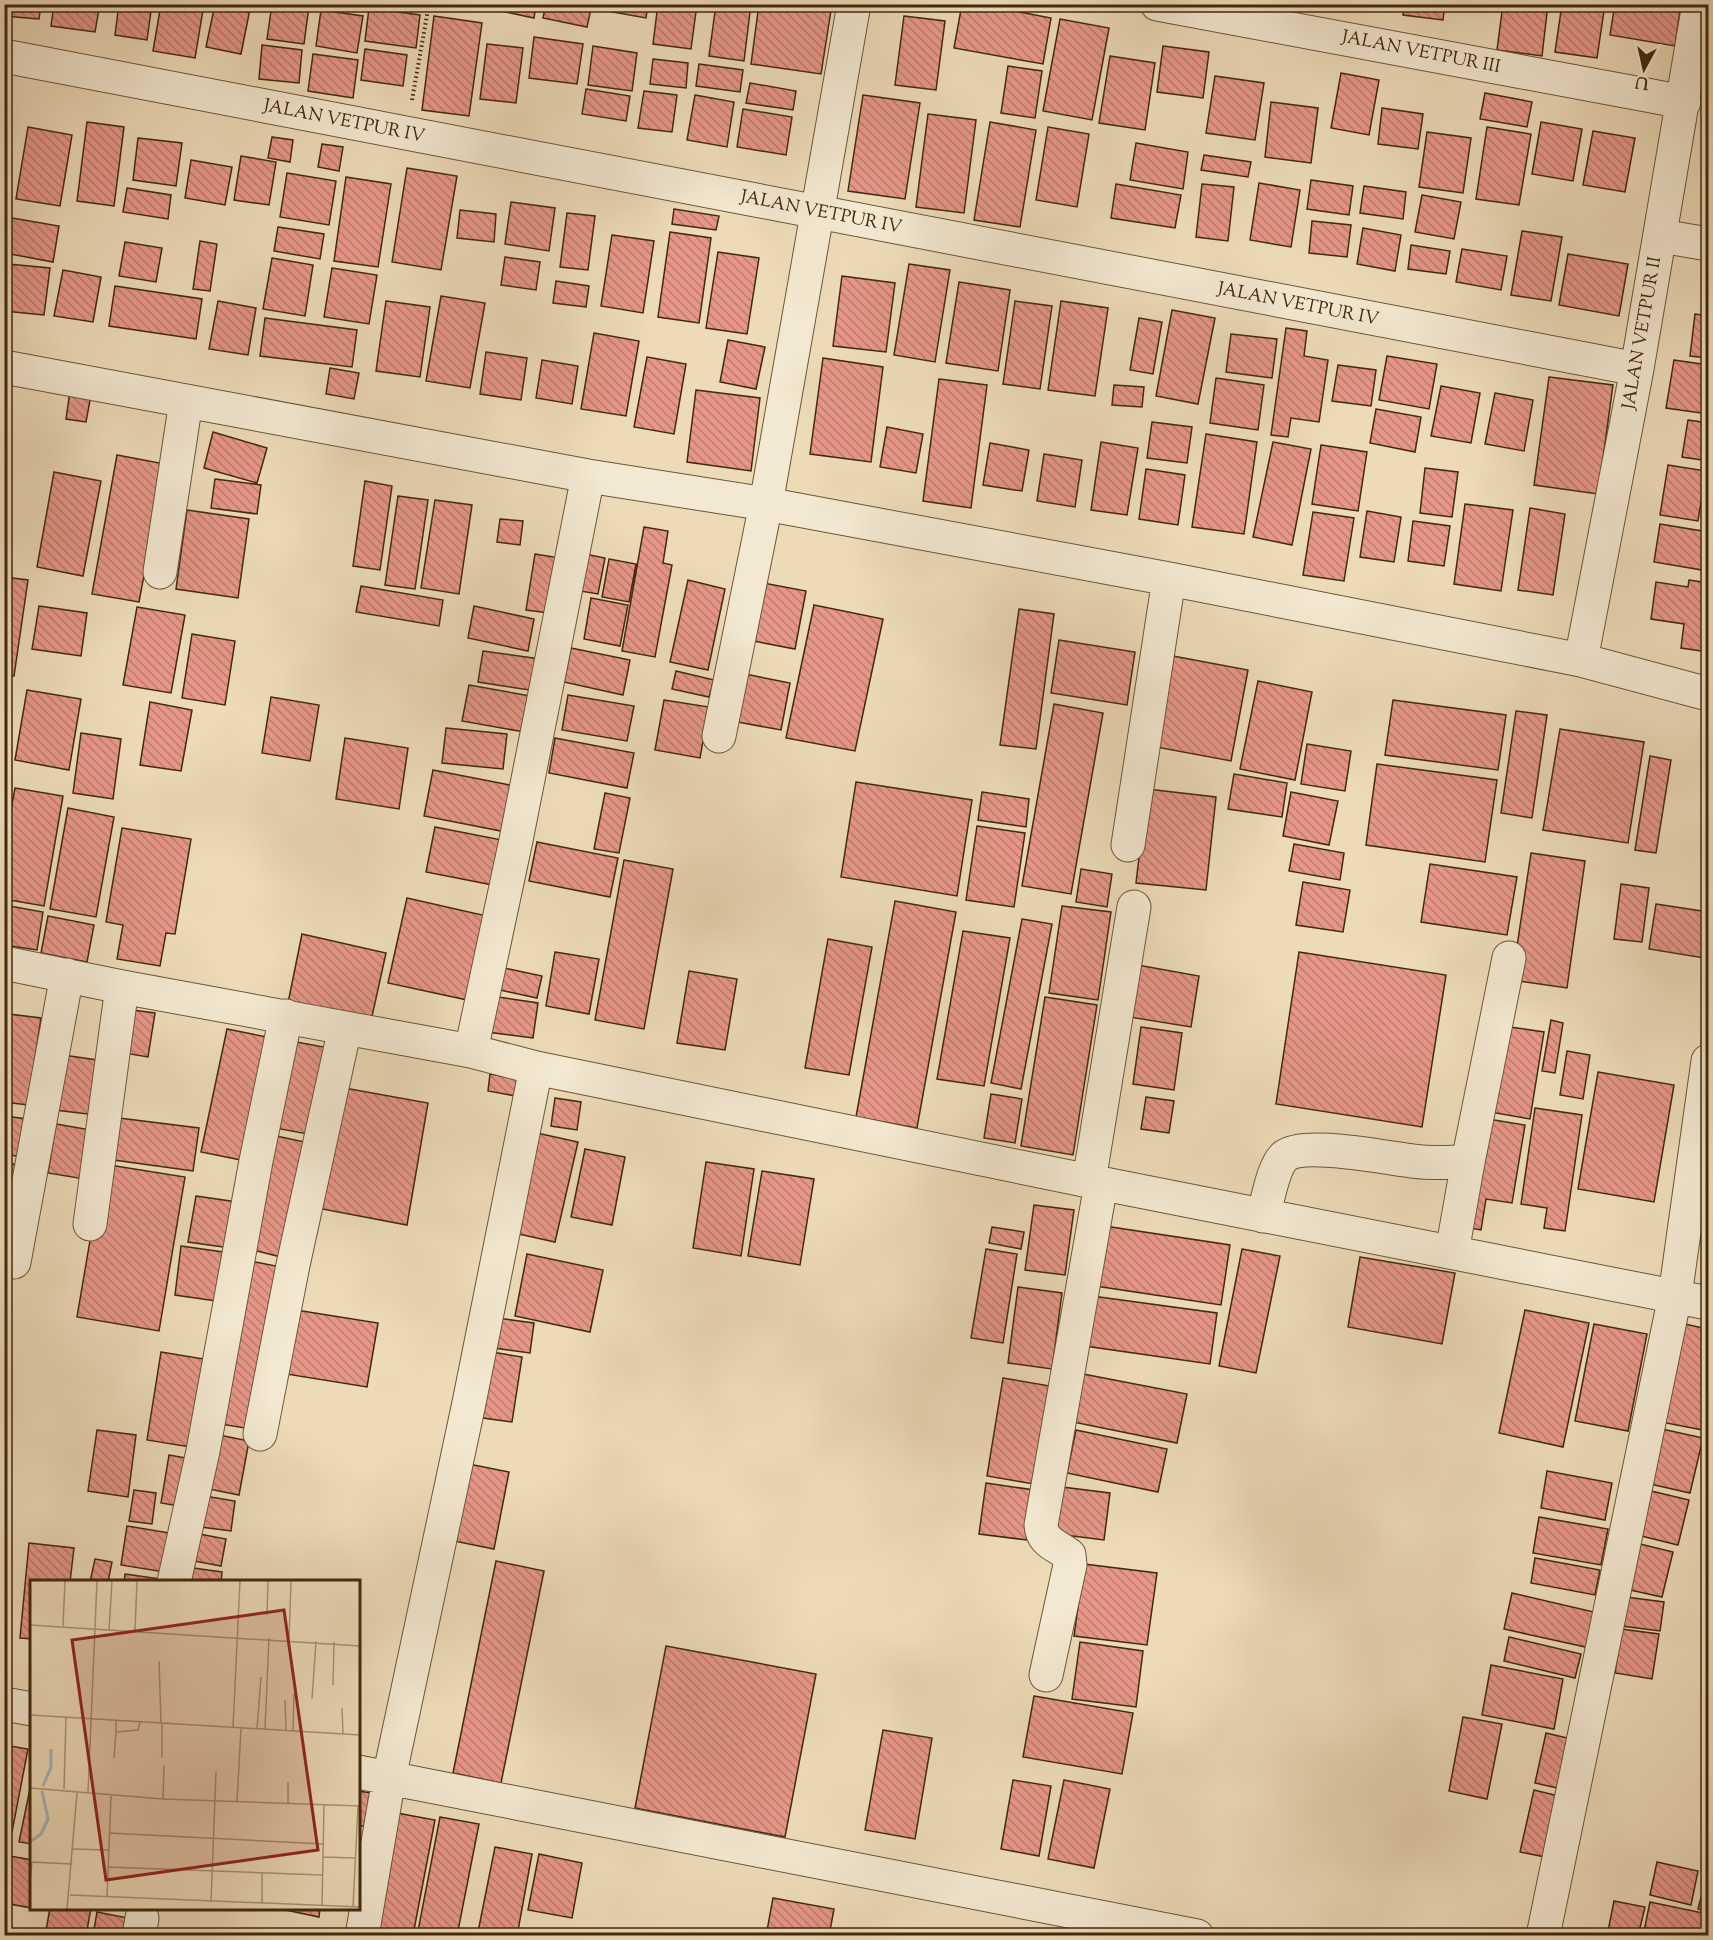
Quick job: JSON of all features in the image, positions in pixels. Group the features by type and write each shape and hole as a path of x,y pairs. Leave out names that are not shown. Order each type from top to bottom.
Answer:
{"street":[{"path":"719,736 766,504 854,4"},
{"name":"JALAN VETPUR III","path":"1157,4 1684,102"},
{"name":"JALAN VETPUR II","path":"1581,660 1661,236 1699,4"},
{"name":"JALAN VETPUR IV","path":"4,56 1637,369"},
{"path":"1661,236 1708,244"},
{"path":"4,367 588,476 766,504 1169,579 1581,660 1708,694"},
{"path":"160,572 186,402"},
{"path":"471,1051 516,840 588,476"},
{"path":"1128,845 1169,579"},
{"path":"1046,1675 1071,1565 1069,1555 1042,1535 1041,1525 1095,1182 1134,907"},
{"path":"1452,1252 1509,958"},
{"path":"4,963 471,1051 536,1068 1095,1182 1708,1303"},
{"path":"14,1262 67,975"},
{"path":"90,1224 122,987"},
{"path":"174,1580 203,1451 256,1161 286,1016"},
{"path":"260,1434 293,1264 345,1028"},
{"path":"1543,1935 1675,1296 1708,1061"},
{"path":"362,1935 374,1775 469,1403 536,1068"},
{"path":"1263,1216 1280,1161 1293,1152 1335,1151 1423,1162 1468,1162"},
{"path":"4,1704 30,1709"},
{"path":"374,1775 1197,1935"}],"path":[{"path":"406,133 429,4"}],"building":[{"path":"4,4 41,4 39,19 4,16"},
{"path":"54,4 100,4 95,32 51,26"},
{"path":"119,4 152,4 147,40 115,35"},
{"path":"161,4 204,4 195,58 153,51"},
{"path":"215,4 251,4 241,54 206,47"},
{"path":"272,4 309,6 304,44 267,39"},
{"path":"492,4 536,4 534,18 491,9"},
{"path":"546,4 592,4 587,27 543,18"},
{"path":"602,4 648,4 646,18 601,10"},
{"path":"658,4 697,4 691,49 653,44"},
{"path":"716,4 751,4 744,61 709,56"},
{"path":"759,4 832,4 821,74 751,64"},
{"path":"962,4 978,4 1051,18 1043,64 954,48"},
{"path":"1405,4 1445,4 1443,20 1403,15"},
{"path":"1503,4 1548,4 1542,56 1497,50"},
{"path":"1562,4 1605,4 1597,58 1555,52"},
{"path":"1615,4 1681,4 1675,46 1610,35"},
{"path":"369,8 420,15 416,48 365,41"},
{"path":"321,10 363,16 357,53 316,46"},
{"path":"434,16 482,23 469,116 422,110"},
{"path":"904,16 945,21 936,90 895,85"},
{"path":"1060,19 1109,28 1092,120 1043,111"},
{"path":"534,37 583,44 577,84 529,78"},
{"path":"487,44 523,48 516,103 480,99"},
{"path":"262,45 302,50 299,83 259,79"},
{"path":"593,46 637,53 632,91 588,85"},
{"path":"1163,46 1209,52 1203,98 1157,92"},
{"path":"365,49 407,55 403,86 361,80"},
{"path":"313,54 358,60 353,98 308,91"},
{"path":"1110,56 1155,63 1145,130 1099,123"},
{"path":"653,59 688,63 686,88 650,84"},
{"path":"699,64 743,70 740,92 696,86"},
{"path":"1008,66 1042,71 1035,118 1001,113"},
{"path":"1341,73 1379,80 1369,135 1331,128"},
{"path":"1215,76 1264,83 1255,140 1206,133"},
{"path":"750,83 796,91 793,110 746,103"},
{"path":"586,89 630,96 626,121 582,114"},
{"path":"644,91 677,95 672,132 638,128"},
{"path":"1485,93 1532,102 1527,127 1480,119"},
{"path":"695,95 734,102 727,147 687,140"},
{"path":"863,95 920,103 905,199 848,191"},
{"path":"1271,102 1318,108 1311,163 1265,157"},
{"path":"1382,108 1423,114 1418,149 1378,144"},
{"path":"743,109 792,117 786,155 737,147"},
{"path":"928,114 976,120 964,213 916,207"},
{"path":"87,122 124,127 114,206 77,201"},
{"path":"990,122 1036,130 1020,227 974,220"},
{"path":"1541,122 1582,129 1573,181 1532,174"},
{"path":"28,127 72,135 60,206 16,199"},
{"path":"1048,127 1089,134 1077,207 1036,200"},
{"path":"1487,127 1531,134 1519,205 1476,199"},
{"path":"1593,131 1635,138 1625,192 1583,185"},
{"path":"1427,132 1471,138 1463,193 1419,187"},
{"path":"272,137 293,140 290,162 268,158"},
{"path":"138,138 182,143 176,186 133,180"},
{"path":"1136,143 1188,152 1183,189 1130,180"},
{"path":"322,144 343,147 339,171 318,167"},
{"path":"1204,155 1251,162 1248,177 1201,170"},
{"path":"241,156 276,162 269,205 234,200"},
{"path":"191,160 232,167 225,205 185,198"},
{"path":"407,168 457,176 441,270 392,262"},
{"path":"287,173 336,181 329,225 280,217"},
{"path":"346,177 391,184 378,267 334,261"},
{"path":"1311,180 1353,186 1349,215 1307,209"},
{"path":"1259,183 1300,190 1291,247 1250,240"},
{"path":"1116,184 1181,195 1175,228 1111,218"},
{"path":"1202,184 1234,187 1228,241 1196,237"},
{"path":"1364,186 1406,192 1403,219 1360,213"},
{"path":"127,188 171,195 168,219 123,212"},
{"path":"1422,195 1461,202 1454,239 1415,232"},
{"path":"511,202 555,208 549,251 505,244"},
{"path":"674,209 719,216 716,230 672,224"},
{"path":"460,210 496,214 494,242 457,238"},
{"path":"567,213 595,216 588,270 560,267"},
{"path":"12,218 59,226 53,262 5,253"},
{"path":"1312,221 1351,225 1347,257 1309,253"},
{"path":"278,227 324,234 320,259 274,251"},
{"path":"1363,228 1401,235 1395,271 1357,264"},
{"path":"1522,231 1562,237 1551,301 1511,295"},
{"path":"670,232 711,238 699,323 658,317"},
{"path":"612,235 654,241 643,313 601,306"},
{"path":"200,241 217,244 210,291 193,289"},
{"path":"125,242 162,248 156,282 119,276"},
{"path":"1411,245 1450,251 1446,274 1408,269"},
{"path":"1462,249 1507,256 1501,290 1456,282"},
{"path":"718,252 759,258 747,334 706,328"},
{"path":"1568,254 1628,264 1619,316 1559,305"},
{"path":"505,257 540,262 536,290 501,285"},
{"path":"272,258 313,265 305,316 263,309"},
{"path":"1708,261 1708,310 1702,309"},
{"path":"8,264 50,268 44,315 4,311"},
{"path":"909,264 950,270 935,362 894,355"},
{"path":"332,268 377,275 369,324 324,317"},
{"path":"63,270 101,277 93,322 54,316"},
{"path":"842,276 895,283 886,352 833,346"},
{"path":"556,281 589,286 586,307 553,303"},
{"path":"959,282 1010,290 998,371 946,363"},
{"path":"115,286 202,299 196,339 109,326"},
{"path":"441,296 485,303 470,388 426,381"},
{"path":"218,301 256,308 248,355 209,349"},
{"path":"386,301 430,307 420,377 376,371"},
{"path":"1015,301 1052,306 1040,389 1003,384"},
{"path":"1061,301 1108,308 1095,396 1048,390"},
{"path":"1172,310 1215,318 1198,404 1156,396"},
{"path":"1695,314 1708,316 1708,358 1690,356"},
{"path":"265,318 357,330 352,367 260,356"},
{"path":"1139,318 1162,322 1153,374 1130,370"},
{"path":"1286,328 1307,331 1304,356 1328,360 1319,422 1291,418 1288,437 1271,435"},
{"path":"594,333 639,341 626,416 581,409"},
{"path":"1231,334 1277,339 1272,378 1226,372"},
{"path":"728,340 765,347 756,389 720,382"},
{"path":"486,352 527,358 521,400 480,394"},
{"path":"1387,356 1437,364 1429,409 1379,400"},
{"path":"647,357 686,364 674,434 634,427"},
{"path":"823,358 883,367 871,462 810,454"},
{"path":"542,360 578,366 572,404 536,398"},
{"path":"1674,360 1708,365 1708,414 1666,408"},
{"path":"1338,365 1376,370 1371,406 1332,401"},
{"path":"330,368 359,373 354,399 326,394"},
{"path":"1549,377 1613,385 1598,494 1534,485"},
{"path":"1216,378 1264,385 1258,430 1210,423"},
{"path":"939,379 987,385 971,508 923,501"},
{"path":"1114,385 1144,387 1142,407 1112,405"},
{"path":"1441,386 1480,393 1471,443 1431,436"},
{"path":"696,390 760,398 751,471 687,462"},
{"path":"70,391 91,395 86,422 66,419"},
{"path":"1495,393 1533,400 1524,451 1485,444"},
{"path":"1376,409 1421,417 1415,452 1370,443"},
{"path":"1688,420 1708,423 1708,461 1682,457"},
{"path":"1152,422 1192,427 1187,463 1147,458"},
{"path":"887,427 923,434 916,473 880,467"},
{"path":"213,432 267,448 257,483 204,468"},
{"path":"1206,434 1257,442 1244,534 1192,527"},
{"path":"1101,442 1138,448 1127,515 1091,510"},
{"path":"1273,442 1311,449 1292,545 1253,537"},
{"path":"990,443 1029,450 1022,491 983,485"},
{"path":"1321,445 1367,452 1358,511 1312,504"},
{"path":"1044,454 1082,460 1075,507 1037,501"},
{"path":"117,455 165,464 139,602 92,594"},
{"path":"1668,465 1706,471 1698,521 1660,515"},
{"path":"1425,468 1458,472 1452,517 1420,513"},
{"path":"1146,469 1185,475 1178,525 1139,519"},
{"path":"54,472 101,481 83,576 37,567"},
{"path":"215,479 261,485 257,514 211,508"},
{"path":"365,481 392,486 380,570 353,566"},
{"path":"398,496 428,500 415,589 385,585"},
{"path":"435,500 472,505 459,594 421,588"},
{"path":"1465,504 1513,510 1501,591 1454,584"},
{"path":"1530,508 1565,514 1553,595 1518,590"},
{"path":"187,510 249,519 238,598 176,589"},
{"path":"1367,511 1401,517 1394,562 1360,557"},
{"path":"1313,512 1354,518 1344,581 1303,575"},
{"path":"500,519 523,521 520,545 497,542"},
{"path":"1413,521 1450,526 1444,566 1408,561"},
{"path":"1660,524 1708,532 1708,571 1654,562"},
{"path":"644,527 668,531 663,563 672,565 655,657 622,651"},
{"path":"580,553 605,558 598,594 574,590"},
{"path":"535,554 566,559 557,614 526,610"},
{"path":"609,559 636,564 629,602 602,597"},
{"path":"4,577 28,580 14,676 4,675"},
{"path":"688,580 725,589 708,670 670,662"},
{"path":"1689,580 1708,583 1708,652 1681,648 1684,624 1651,619 1656,582 1688,587"},
{"path":"758,582 806,591 795,649 748,640"},
{"path":"361,586 443,600 439,626 356,612"},
{"path":"591,598 628,605 620,646 584,639"},
{"path":"814,605 883,619 855,751 786,738"},
{"path":"39,606 87,613 81,656 32,649"},
{"path":"474,606 534,619 528,651 468,638"},
{"path":"137,607 185,615 171,693 123,685"},
{"path":"1019,609 1054,614 1036,749 1000,745"},
{"path":"192,634 235,641 225,705 182,698"},
{"path":"1059,640 1135,652 1127,705 1051,693"},
{"path":"571,648 630,660 623,695 564,682"},
{"path":"483,651 540,659 536,691 478,682"},
{"path":"1173,656 1248,670 1231,761 1156,747"},
{"path":"676,671 714,680 709,697 672,689"},
{"path":"740,673 790,683 781,730 732,721"},
{"path":"1258,681 1312,692 1295,780 1240,769"},
{"path":"469,685 536,697 530,733 462,721"},
{"path":"27,690 81,699 69,770 15,760"},
{"path":"568,695 634,706 627,741 562,730"},
{"path":"271,697 319,705 310,761 262,753"},
{"path":"664,700 709,707 700,758 655,750"},
{"path":"1393,700 1506,715 1498,770 1385,755"},
{"path":"150,702 192,710 181,771 140,765"},
{"path":"1054,704 1103,713 1071,894 1022,886"},
{"path":"1516,711 1547,715 1532,818 1501,813"},
{"path":"446,728 507,734 503,769 442,763"},
{"path":"1560,729 1644,742 1628,843 1543,830"},
{"path":"81,733 121,739 113,799 73,793"},
{"path":"345,738 408,748 399,809 336,799"},
{"path":"555,738 634,753 627,788 549,773"},
{"path":"1307,744 1351,751 1345,791 1301,784"},
{"path":"1650,756 1671,760 1656,853 1635,850"},
{"path":"1377,764 1497,780 1485,862 1366,845"},
{"path":"433,770 515,786 506,832 424,816"},
{"path":"1234,774 1287,783 1282,817 1228,809"},
{"path":"856,782 972,800 957,896 841,877"},
{"path":"15,788 63,796 44,906 4,899 4,847"},
{"path":"1147,789 1216,797 1206,890 1136,883"},
{"path":"982,792 1029,799 1026,827 978,820"},
{"path":"1291,792 1338,801 1329,845 1283,836"},
{"path":"605,793 630,798 619,853 594,849"},
{"path":"68,808 114,817 96,917 50,909"},
{"path":"977,826 1025,833 1014,907 966,900"},
{"path":"435,827 507,841 498,886 426,872"},
{"path":"122,828 191,839 175,934 166,933 160,966 117,959 123,925 106,922"},
{"path":"537,842 618,858 610,897 529,881"},
{"path":"1294,844 1344,853 1340,880 1289,871"},
{"path":"1531,853 1585,861 1567,988 1512,980"},
{"path":"624,860 673,869 644,1029 595,1020"},
{"path":"1430,864 1517,877 1507,935 1421,922"},
{"path":"1081,869 1112,874 1107,907 1076,902"},
{"path":"1303,882 1350,890 1343,932 1296,925"},
{"path":"1621,884 1649,888 1642,942 1614,939"},
{"path":"407,898 491,917 472,1001 388,983"},
{"path":"895,901 956,912 917,1128 856,1117"},
{"path":"1656,904 1708,912 1704,958 1649,949"},
{"path":"4,905 43,912 37,950 4,945"},
{"path":"1062,906 1111,912 1098,1000 1049,993"},
{"path":"48,916 94,925 87,962 41,953"},
{"path":"1022,919 1052,924 1021,1089 991,1083"},
{"path":"963,931 1010,938 984,1086 937,1079"},
{"path":"302,934 386,953 371,1021 288,1003"},
{"path":"828,939 872,947 849,1075 805,1068"},
{"path":"555,952 599,959 589,1014 546,1006"},
{"path":"1299,952 1446,975 1422,1127 1276,1104"},
{"path":"1132,964 1199,976 1191,1027 1123,1016"},
{"path":"500,967 542,976 537,998 495,989"},
{"path":"689,971 737,979 725,1050 677,1043"},
{"path":"492,996 538,1003 533,1038 487,1032"},
{"path":"1045,997 1097,1005 1073,1155 1021,1146"},
{"path":"4,1001 11,1001 9,1014 41,1018 28,1105 4,1102"},
{"path":"132,1010 155,1013 148,1057 124,1053"},
{"path":"1551,1020 1563,1023 1555,1073 1542,1071"},
{"path":"1503,1026 1544,1032 1530,1119 1490,1112"},
{"path":"1141,1027 1182,1033 1174,1090 1133,1084"},
{"path":"227,1029 277,1039 251,1162 201,1152"},
{"path":"291,1041 329,1048 313,1135 275,1128"},
{"path":"1567,1051 1590,1055 1583,1099 1560,1095"},
{"path":"63,1055 104,1061 96,1115 55,1110"},
{"path":"1598,1072 1674,1085 1654,1202 1578,1189"},
{"path":"490,1074 524,1080 521,1097 488,1091"},
{"path":"339,1087 428,1103 407,1225 317,1208"},
{"path":"991,1094 1022,1099 1015,1143 984,1138"},
{"path":"1146,1097 1174,1101 1169,1133 1141,1129"},
{"path":"555,1098 581,1102 577,1130 551,1126"},
{"path":"1535,1108 1582,1115 1565,1231 1544,1228 1547,1208 1521,1204"},
{"path":"4,1116 28,1119 22,1157 4,1154"},
{"path":"119,1118 199,1128 193,1171 114,1160"},
{"path":"1482,1118 1525,1125 1512,1203 1486,1199 1481,1230 1464,1227"},
{"path":"56,1124 91,1130 84,1179 48,1173"},
{"path":"537,1133 578,1142 555,1242 514,1233"},
{"path":"272,1135 309,1143 285,1258 249,1249"},
{"path":"585,1149 625,1157 612,1225 571,1217"},
{"path":"706,1162 754,1169 741,1256 693,1248"},
{"path":"4,1163 22,1165 4,1230"},
{"path":"103,1164 185,1177 159,1331 77,1317"},
{"path":"762,1171 814,1179 800,1265 748,1256"},
{"path":"196,1196 237,1202 230,1248 188,1242"},
{"path":"1034,1205 1074,1210 1065,1275 1025,1270"},
{"path":"1098,1225 1230,1245 1221,1305 1089,1285"},
{"path":"992,1227 1024,1232 1021,1249 989,1243"},
{"path":"181,1246 230,1253 223,1302 175,1295"},
{"path":"986,1249 1017,1254 1003,1343 971,1338"},
{"path":"1242,1249 1280,1256 1256,1373 1219,1366"},
{"path":"527,1254 603,1270 590,1332 515,1316"},
{"path":"1360,1257 1455,1273 1442,1344 1348,1327"},
{"path":"250,1261 281,1267 251,1429 220,1424"},
{"path":"1018,1287 1062,1293 1052,1369 1008,1363"},
{"path":"1092,1296 1217,1313 1210,1364 1085,1346"},
{"path":"296,1310 378,1323 367,1387 286,1374"},
{"path":"1525,1310 1589,1323 1563,1447 1499,1433"},
{"path":"490,1317 534,1323 530,1353 486,1347"},
{"path":"1680,1323 1708,1329 1708,1431 1661,1422"},
{"path":"1594,1324 1647,1334 1628,1431 1575,1421"},
{"path":"486,1351 522,1357 512,1422 476,1417"},
{"path":"161,1352 210,1360 196,1448 147,1440"},
{"path":"1078,1373 1187,1394 1177,1443 1068,1421"},
{"path":"1003,1378 1050,1386 1034,1484 987,1476"},
{"path":"1662,1429 1703,1438 1690,1493 1650,1484"},
{"path":"97,1430 136,1435 128,1497 88,1491"},
{"path":"1076,1430 1167,1449 1158,1492 1067,1473"},
{"path":"219,1435 249,1441 239,1495 209,1489"},
{"path":"169,1455 192,1459 184,1507 161,1503"},
{"path":"464,1463 509,1472 494,1549 449,1540"},
{"path":"1547,1471 1612,1483 1605,1520 1541,1508"},
{"path":"986,1483 1034,1490 1027,1540 979,1534"},
{"path":"1054,1486 1110,1493 1104,1540 1049,1533"},
{"path":"134,1490 156,1493 152,1524 129,1521"},
{"path":"1647,1490 1689,1500 1678,1545 1637,1535"},
{"path":"205,1496 235,1501 231,1531 201,1527"},
{"path":"1539,1517 1608,1529 1601,1565 1533,1553"},
{"path":"127,1526 176,1534 170,1573 121,1565"},
{"path":"194,1533 226,1539 221,1566 189,1560"},
{"path":"1632,1542 1673,1552 1662,1597 1621,1588"},
{"path":"29,1543 74,1548 70,1580 30,1580 30,1639 20,1638"},
{"path":"4,1557 11,1558 4,1603"},
{"path":"1535,1558 1600,1570 1595,1595 1531,1583"},
{"path":"95,1559 112,1562 108,1580 90,1580"},
{"path":"496,1561 544,1571 501,1783 453,1773"},
{"path":"1084,1564 1157,1573 1147,1645 1074,1636"},
{"path":"186,1567 222,1572 221,1580 183,1580"},
{"path":"125,1574 168,1580 124,1580"},
{"path":"1512,1593 1598,1613 1590,1648 1504,1629"},
{"path":"1618,1596 1664,1602 1660,1631 1614,1625"},
{"path":"1621,1629 1659,1634 1652,1679 1615,1673"},
{"path":"1509,1637 1581,1654 1575,1678 1504,1661"},
{"path":"1080,1642 1143,1651 1136,1707 1072,1699"},
{"path":"666,1646 816,1674 785,1837 635,1808"},
{"path":"1491,1665 1563,1679 1554,1729 1482,1715"},
{"path":"1034,1696 1133,1713 1122,1774 1023,1757"},
{"path":"1463,1717 1502,1724 1487,1799 1449,1791"},
{"path":"883,1730 932,1738 915,1839 865,1830"},
{"path":"1546,1733 1576,1740 1566,1790 1535,1783"},
{"path":"4,1745 28,1749 12,1832 4,1831"},
{"path":"1013,1780 1051,1786 1039,1856 1001,1849"},
{"path":"1064,1780 1110,1789 1094,1868 1048,1859"},
{"path":"30,1789 30,1844 19,1842"},
{"path":"1534,1790 1563,1797 1550,1858 1520,1852"},
{"path":"360,1791 378,1794 371,1828 360,1825"},
{"path":"397,1813 435,1820 413,1935 376,1928"},
{"path":"440,1817 479,1824 457,1936 417,1936"},
{"path":"495,1847 532,1854 517,1936 495,1936 478,1932"},
{"path":"539,1854 582,1863 572,1918 528,1910"},
{"path":"4,1855 30,1860 30,1908 4,1903"},
{"path":"1657,1862 1698,1871 1691,1905 1650,1895"},
{"path":"1708,1871 1708,1912 1698,1909"},
{"path":"773,1898 834,1909 829,1936 766,1936"},
{"path":"1614,1901 1645,1907 1638,1936 1607,1936"},
{"path":"1650,1902 1708,1914 1708,1936 1643,1936"},
{"path":"50,1910 91,1910 86,1936 45,1936"},
{"path":"286,1910 320,1910 319,1917"},
{"path":"97,1912 138,1920 135,1936 93,1936"}]}
